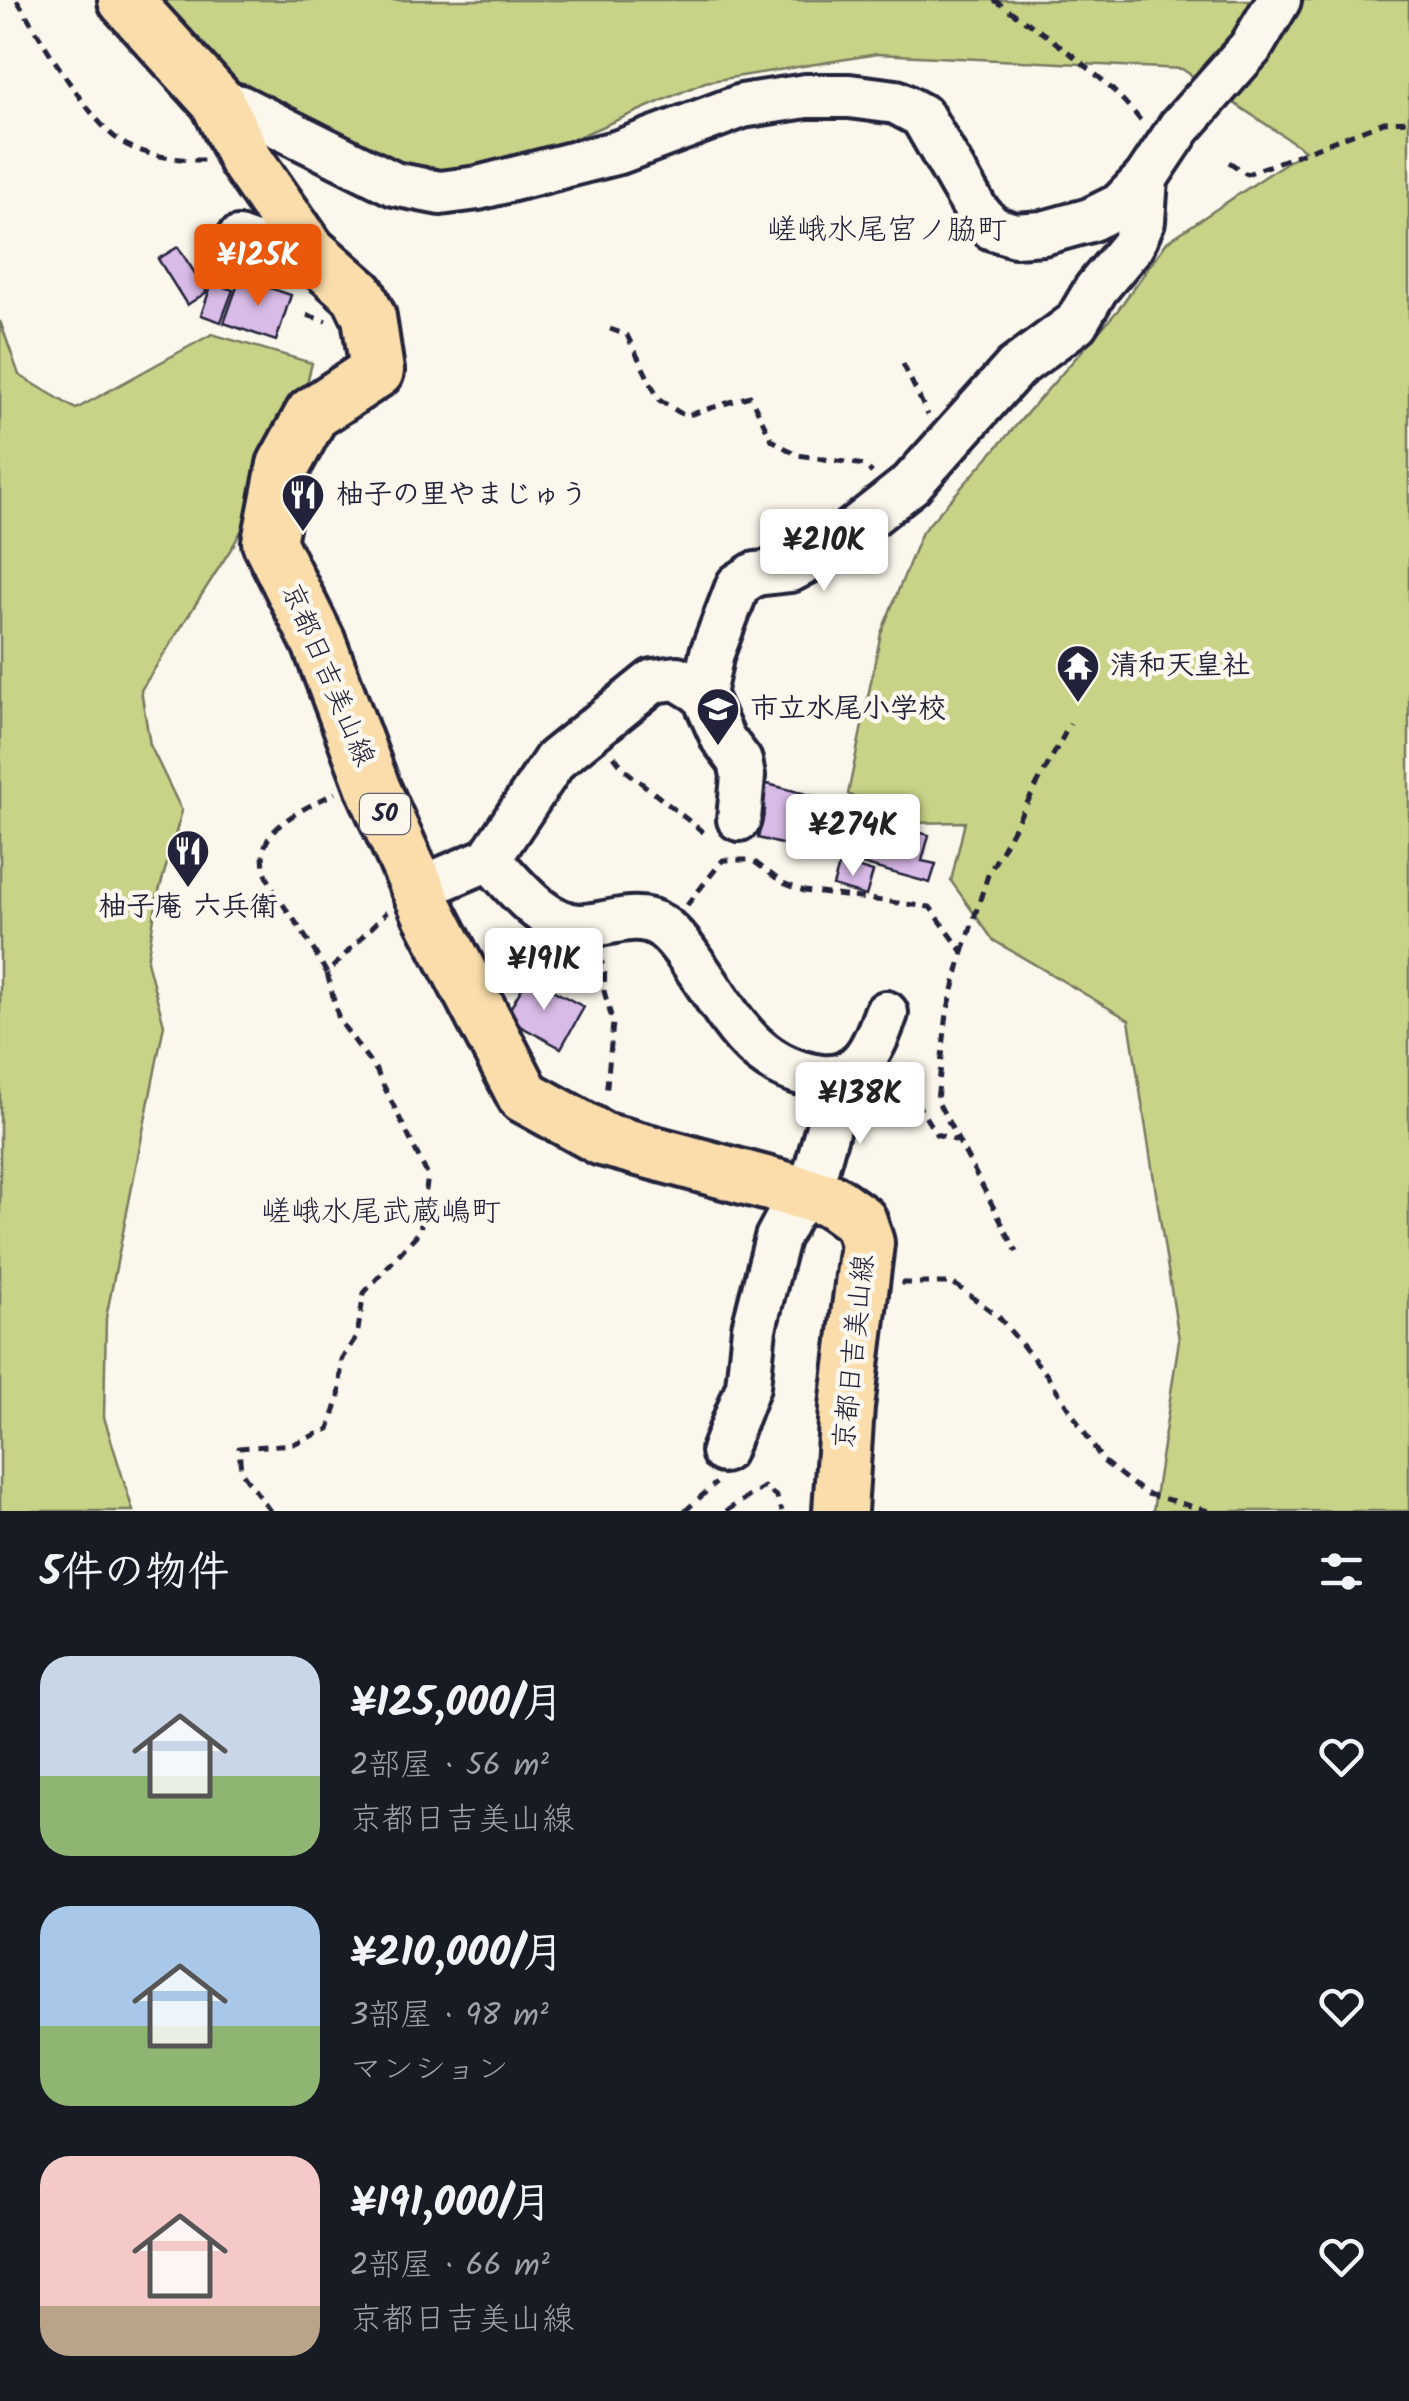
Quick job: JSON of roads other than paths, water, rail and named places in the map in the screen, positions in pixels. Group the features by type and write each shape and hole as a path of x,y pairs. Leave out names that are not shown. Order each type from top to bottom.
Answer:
{"main road":[{"name":"京都日吉美山線","path":"125,0 217,101 245,159 309,252 358,294 369,316 377,370 312,414 284,465 269,542 319,643 368,775 419,889 524,1096 602,1139 832,1201 860,1221 866,1243 840,1511"}],"street":[{"path":"217,101 240,107 394,184 440,193 478,188 619,152 742,106 806,96 896,102 922,116 976,210 992,228 1015,235 1090,220 1120,204 1150,172 1180,126 1251,47 1280,0"},
{"path":"703,694 712,653 738,585 755,574 792,570 825,552 911,484 1015,368 1076,323 1096,289 1122,261 1142,222 1150,172"},
{"path":"238,239 274,252 309,252"},
{"path":"419,889 489,859 555,760 653,681 677,678 703,694 740,762 743,776 728,841"},
{"path":"489,859 544,913 578,926 625,919 660,924 680,944 756,1049 776,1065 801,1074 846,1076"},
{"path":"723,1451 748,1386 754,1328 777,1238 791,1212 809,1195 837,1095 846,1076 863,1062 881,1026"}],"place":[{"name":"柚子の里やまじゅう","path":"303,533"},
{"name":"清和天皇社","path":"1078,704"},
{"name":"市立水尾小学校","path":"718,747"},
{"name":"柚子庵 六兵衛","path":"188,889"}],"district":[{"name":"嵯峨水尾宮ノ脇町","path":"887,231"},
{"name":"嵯峨水尾武蔵嶋町","path":"381,1213"}]}
